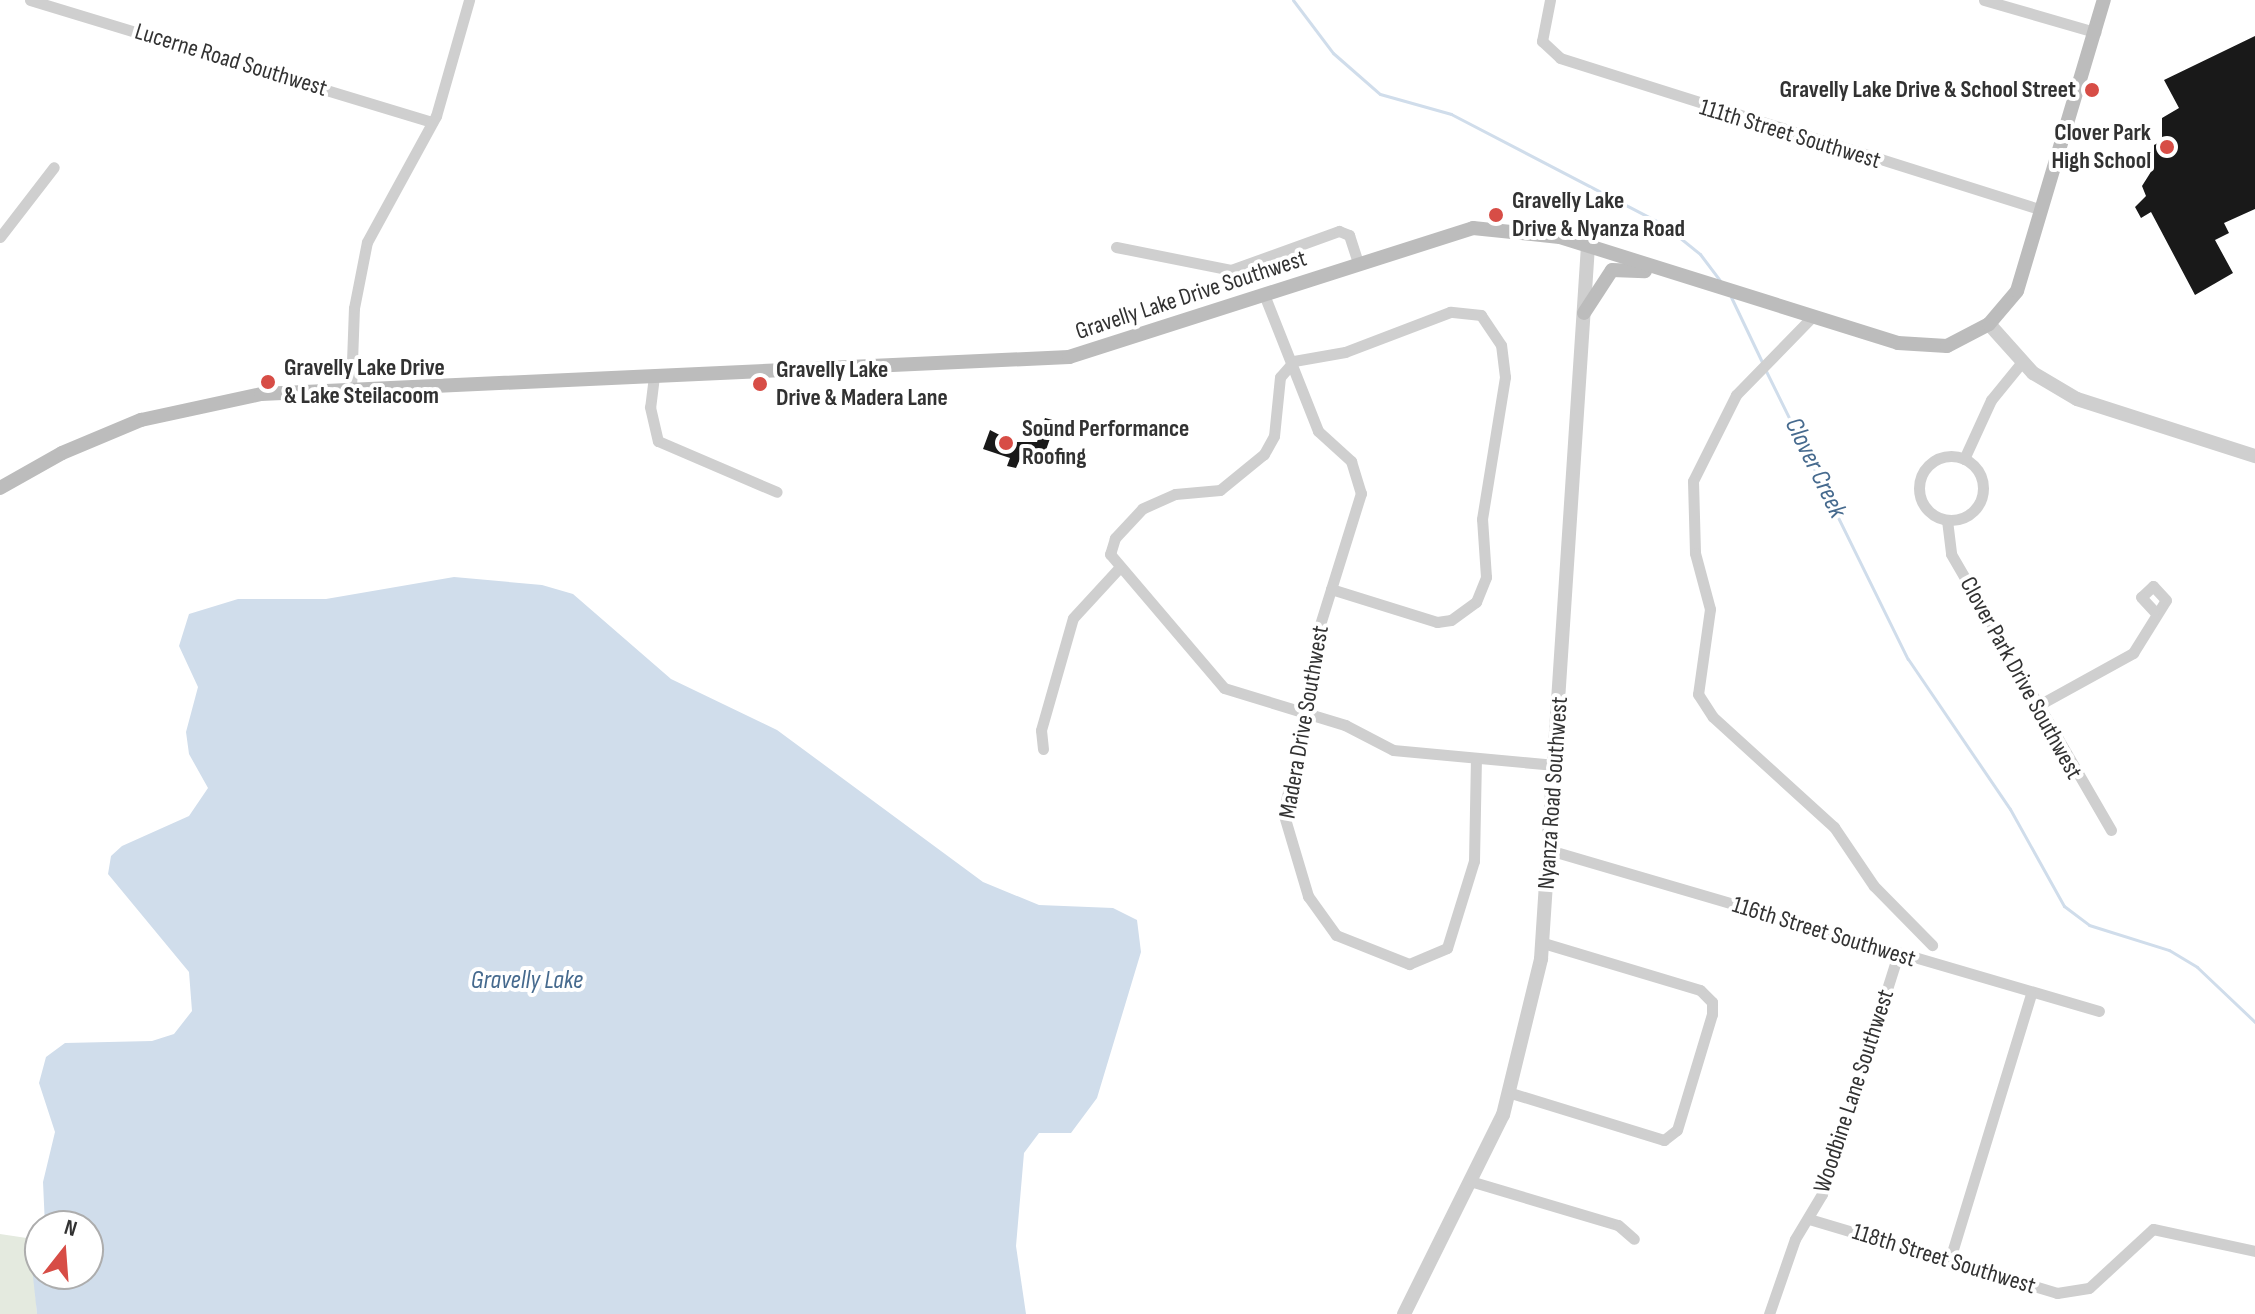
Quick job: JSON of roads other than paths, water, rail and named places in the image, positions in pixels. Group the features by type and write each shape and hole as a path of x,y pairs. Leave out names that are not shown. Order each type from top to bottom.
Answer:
{"main road":[{"name":"Gravelly Lake Drive Southwest","path":"0,488 88,441 160,414 261,394 1069,357 1265,297 1358,262 1473,228 1534,231 1588,245 1920,348 1959,342 1989,324 2017,291 2104,0"},
{"path":"1584,313 1612,270 1689,277"}],"street":[{"name":"Lucerne Road Southwest","path":"30,0 432,122"},
{"path":"351,389 354,308 367,242 432,122 469,0"},
{"name":"111th Street Southwest","path":"1550,0 1545,46 1607,78 2042,210"},
{"path":"1984,0 2095,32"},
{"path":"0,237 54,167"},
{"path":"1116,247 1231,270 1339,231 1349,235 1358,262"},
{"name":"Nyanza Road Southwest","path":"1404,1314 1511,1093 1543,943 1588,245"},
{"name":"Madera Drive Southwest","path":"1265,297 1294,361 1318,431 1359,477 1361,493 1316,638 1308,716 1283,812 1308,896 1331,931 1352,946 1394,962 1428,961 1442,953 1455,931 1472,871 1476,759"},
{"name":"Madera Drive Southwest","path":"1294,361 1345,352 1464,311 1481,315 1495,329 1503,356 1502,420 1482,519 1486,577 1476,602 1458,617 1437,622 1331,589"},
{"path":"1812,317 1769,362 1752,375 1714,429 1691,490 1695,553 1710,609 1698,694 1713,717 1834,827 1874,886 1932,945"},
{"path":"1989,324 2022,362 2077,399 2255,456"},
{"path":"1294,361 1280,377 1274,436 1264,454 1220,490 1175,494 1137,513 1110,547 1118,569 1224,688 1345,725 1393,750 1555,765"},
{"path":"1964,459 1991,400 2022,362"},
{"path":"654,376 650,422 658,441 777,492"},
{"path":"1943,457 1964,459 1980,473 1983,494 1972,513 1947,520 1925,507 1920,477 1943,457"},
{"name":"Clover Park Drive Southwest","path":"1947,520 1951,554 2111,830"},
{"path":"1043,749 1041,730 1073,618 1118,569"},
{"path":"2037,706 2133,653 2154,611"},
{"name":"116th Street Southwest","path":"1549,850 2031,994 2099,1011"},
{"path":"1511,1093 1658,1140 1671,1137 1712,1014 1709,996 1543,943"},
{"name":"Woodbine Lane Southwest","path":"1769,1314 1789,1252 1809,1219 1898,955"},
{"path":"1950,1259 2031,994"},
{"path":"1470,1181 1608,1221 1634,1239"},
{"name":"118th Street Southwest","path":"1809,1219 2057,1293 2080,1291 2153,1229 2255,1251"}],"water":[{"name":"Gravelly Lake","path":"454,577 542,585 573,594 671,679 777,730 983,882 1039,905 1113,908 1137,920 1141,952 1097,1098 1071,1133 1039,1133 1024,1153 1016,1246 1026,1314 37,1314 34,1290 104,1290 104,1210 44,1210 43,1182 55,1132 39,1083 46,1057 65,1043 152,1041 174,1034 192,1011 189,972 108,874 111,856 122,846 189,816 208,788 189,754 186,732 198,687 179,646 189,614 238,599 326,599"}],"waterway":[{"name":"Clover Creek","path":"1293,0 1333,53 1380,94 1451,114 1664,225 1700,254 1720,281"},
{"name":"Clover Creek","path":"1731,297 1762,362"},
{"name":"Clover Creek","path":"1765,369 1908,659 2010,809 2064,906 2089,925 2169,950 2197,967 2255,1022"}],"place":[{"name":"Gravelly Lake Drive & School Street","path":"2092,90"},
{"name":"Clover Park High School","path":"2167,147"},
{"name":"Gravelly Lake Drive & Nyanza Road","path":"1496,215"},
{"name":"Gravelly Lake Drive & Lake Steilacoom","path":"268,382"},
{"name":"Gravelly Lake Drive & Madera Lane","path":"760,384"},
{"name":"Sound Performance Roofing","path":"1006,443"}]}
